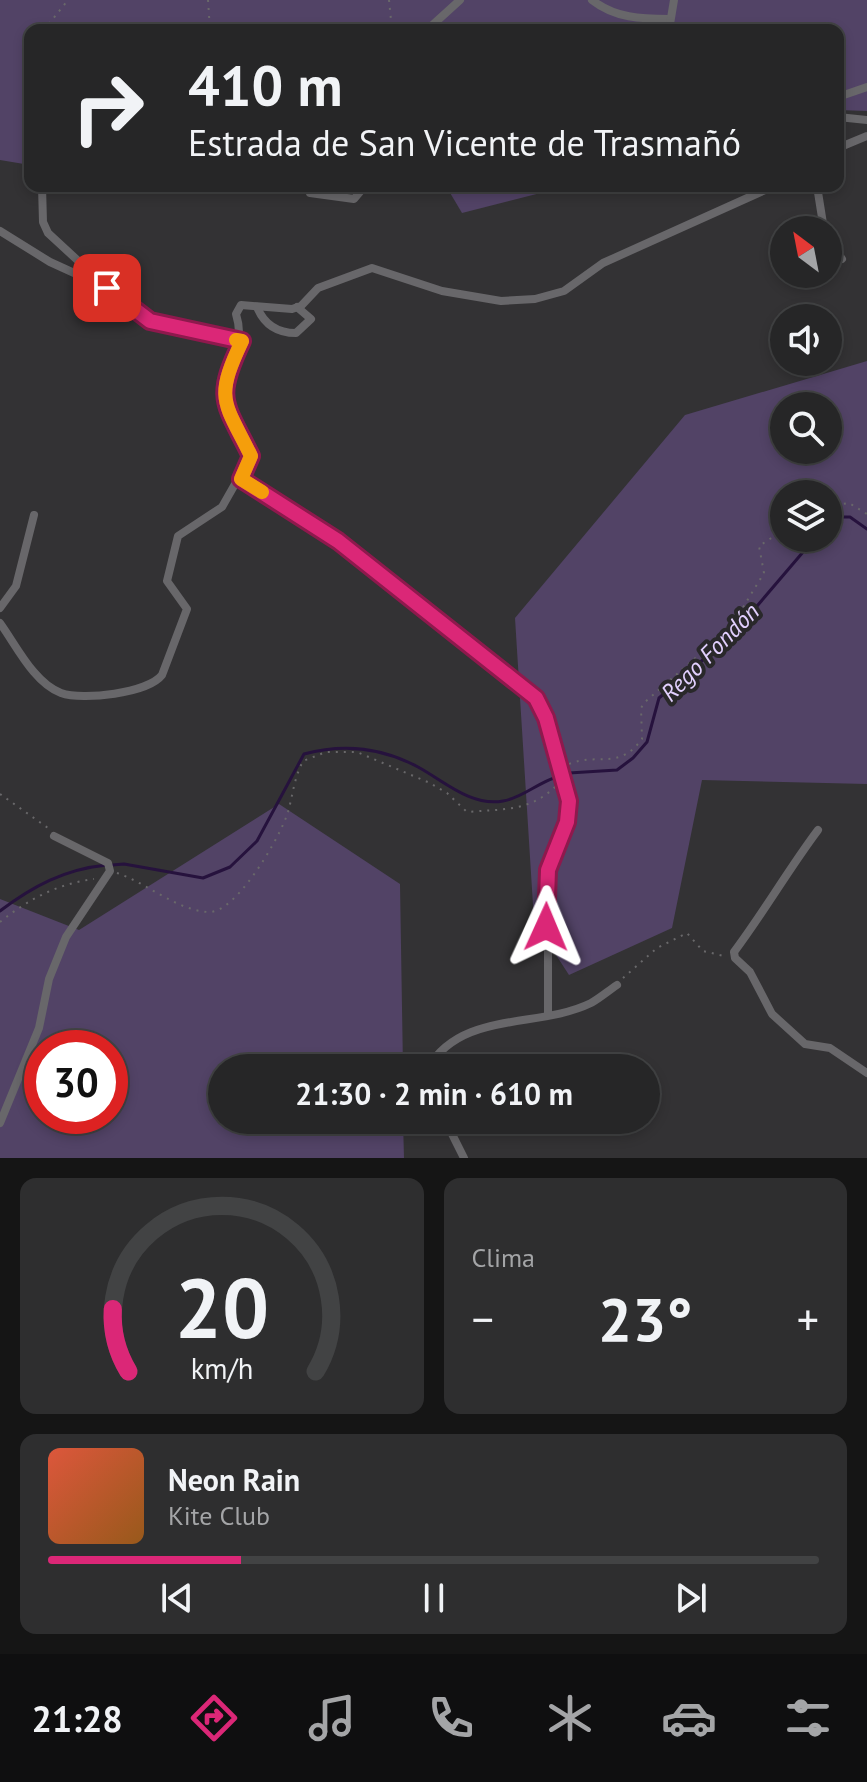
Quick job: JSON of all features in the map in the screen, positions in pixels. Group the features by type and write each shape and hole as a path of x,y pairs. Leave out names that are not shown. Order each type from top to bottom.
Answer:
{"street":[{"path":"434,24 460,0"},
{"path":"592,0 605,10 637,19 670,19"},
{"path":"670,24 674,0"},
{"path":"844,95 867,87"},
{"path":"844,118 867,120"},
{"path":"844,146 867,136"},
{"path":"42,192 43,222 48,233 107,288 150,321 242,341"},
{"path":"310,193 354,199 360,192"},
{"path":"297,307 318,288 372,268 442,291 501,301 535,299 564,291 603,263 761,192"},
{"path":"818,192 822,216"},
{"path":"0,231 50,262 107,288"},
{"path":"0,623 33,670 62,693 122,695 156,683 187,609 167,581 178,536 222,507 241,479 251,456 223,399 224,379 242,341 237,308 245,304 297,307 311,319 296,333 287,333 270,326 257,307"},
{"path":"241,479 338,541 536,698 546,718 569,801 567,822 548,870 548,1014"},
{"path":"0,608 16,586 34,515"},
{"path":"818,830 773,890 762,916 735,955 750,972 772,1014 805,1044 830,1048 867,1073"},
{"path":"0,1123 39,1028 49,979 66,937 90,896 108,874 108,863 54,836"},
{"path":"437,1054 476,1029 590,1004 617,985"},
{"path":"452,1134 464,1158"}],"path":[{"path":"49,24 68,0"},
{"path":"208,0 210,24"},
{"path":"389,0 391,24"},
{"path":"842,504 849,503 867,514"},
{"path":"0,922 31,898 72,882 108,874 151,886 189,908 217,911 237,897 247,885 280,829 303,761 326,752 357,752 410,773 447,793 467,812 519,809 535,803 575,761 621,758 632,751 642,739 641,708 731,627 764,573 759,546 770,539"},
{"path":"0,794 44,824 54,836"},
{"path":"617,985 657,948 687,933 711,955 735,955"}],"shaded area":[{"path":"0,0 867,0 867,111 844,110 844,24 24,24 24,164 0,160"},
{"path":"450,192 544,192 462,213"},
{"path":"867,361 867,784 702,780 672,928 569,975 534,921 515,618 685,415 816,376 842,376 842,368"},
{"path":"279,804 400,884 403,1054 208,1054 208,1134 403,1134 404,1158 0,1158 0,899 79,930"}],"waterway":[{"name":"Rego Fondón","path":"842,517 850,517 867,529"},
{"name":"Rego Fondón","path":"569,773 617,770 633,758 647,742 659,698 734,633 803,552"},
{"name":"Rego Fondón","path":"112,865 124,864 203,878 230,867 257,841 304,754 319,751 348,748 390,755 418,767 469,797 491,802 516,797 554,778"},
{"name":"Rego Fondón","path":"0,911 50,880 77,870 107,865"}],"slow traffic":[{"path":"236,340 242,341 224,379 223,399 251,456 241,479 262,492"}],"route":[{"path":"107,288 150,321 242,341 224,379 223,399 251,456 241,479 338,541 536,698 546,718 569,801 567,822 548,870 546,927"}]}
